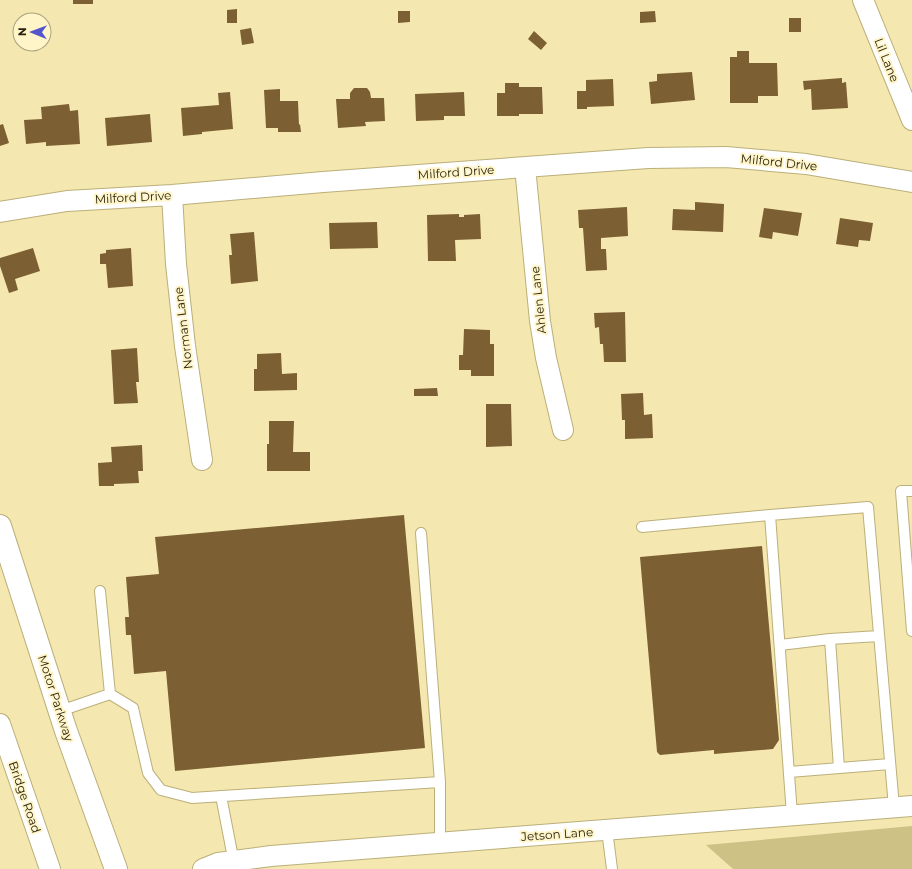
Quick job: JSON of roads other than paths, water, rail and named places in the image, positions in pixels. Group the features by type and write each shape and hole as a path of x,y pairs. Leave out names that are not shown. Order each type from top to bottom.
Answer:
{"main road":[{"name":"Motor Parkway","path":"0,526 66,731 116,869"}],"street":[{"name":"Lil Lane","path":"862,0 912,120"},
{"name":"Milford Drive","path":"0,212 67,201 172,195 323,182 648,158 726,157 806,164 912,182"},
{"name":"Ahlen Lane","path":"525,167 540,321 546,358 563,430"},
{"name":"Norman Lane","path":"172,195 176,264 184,338 202,460"},
{"name":"Bridge Road","path":"0,724 4,751 50,869"},
{"name":"Jetson Lane","path":"203,869 218,863 235,865 271,856 903,807"}],"lane":[{"path":"912,491 901,491 912,631"},
{"path":"642,527 868,507 890,764 903,807"},
{"path":"770,515 792,815"},
{"path":"421,533 440,782 440,843"},
{"path":"100,592 110,694"},
{"path":"780,645 830,639 880,636"},
{"path":"830,639 839,768"},
{"path":"60,711 110,694"},
{"path":"110,694 133,708 148,773 161,790 192,798 440,782"},
{"path":"789,772 890,764"},
{"path":"221,796 235,865"},
{"path":"607,830 612,869"}]}
